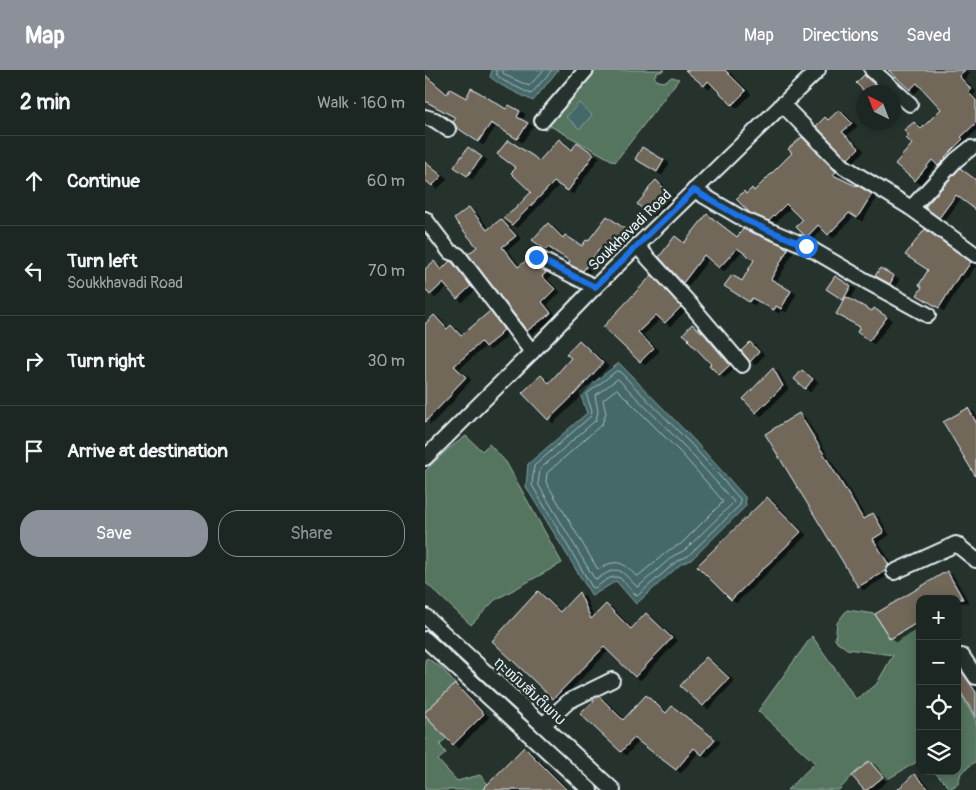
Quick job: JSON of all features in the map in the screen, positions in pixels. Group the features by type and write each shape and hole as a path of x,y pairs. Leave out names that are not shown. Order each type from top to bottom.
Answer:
{"street":[{"path":"542,121 586,70"},
{"path":"873,70 910,104"},
{"name":"Soukkhavadi Road","path":"425,458 812,72"},
{"path":"782,104 843,166 911,208 976,255"},
{"path":"425,117 435,120 448,129"},
{"path":"911,208 956,160 971,148"},
{"path":"694,190 745,220 806,246 928,315"},
{"path":"425,220 450,252 458,255 532,352"},
{"path":"637,246 742,365"},
{"path":"536,257 595,287"},
{"path":"894,572 956,544 976,560"},
{"name":"ຖະໜົນສັນຕິພາບ","path":"425,616 613,790"},
{"path":"427,644 590,790"},
{"path":"962,656 976,677"},
{"path":"543,725 569,701 613,680"}],"green space":[{"path":"590,70 665,70 657,73 654,77 658,81 664,82 672,77 679,79 615,162 545,123"},
{"path":"466,436 482,451 489,444 506,462 562,563 495,600 471,625 425,582 425,471 448,449"},
{"path":"847,610 875,614 890,639 916,623 916,762 886,780 869,761 839,790 787,790 815,763 758,711 812,636 856,699 876,685 893,655 847,649 835,640 837,623"},
{"path":"427,658 443,669 455,684 425,712 425,660"},
{"path":"961,695 976,721 976,761 961,773"},
{"path":"425,716 446,738 440,745 446,753 438,760 457,781 480,775 488,784 482,790 425,790"},
{"path":"937,775 960,775 958,784 951,788"}],"water":[{"path":"492,70 558,70 533,101 501,85 490,77"},
{"path":"579,103 592,115 580,129 566,117"},
{"path":"619,363 694,440 745,497 746,506 691,560 681,564 636,604 616,581 592,596 526,487 528,464 587,413 580,393"}],"building":[{"path":"685,70 725,70 746,91 732,105 708,81 704,86"},
{"path":"888,70 965,70 959,76 971,89 968,92 976,100 976,123 961,137 963,139 938,166 932,160 915,181 895,164 912,144 906,138 909,136 904,130 914,122 921,129 941,109 917,83 910,90"},
{"path":"425,75 447,94 450,89 466,98 471,88 506,109 509,105 520,111 517,117 528,123 517,139 491,123 478,142 456,127 453,122 456,118 425,101"},
{"path":"864,75 875,85 858,85 856,83"},
{"path":"839,110 852,123 842,132 859,148 848,159 816,126 825,117 828,120"},
{"path":"802,137 836,172 833,175 857,185 872,194 857,218 849,213 828,235 818,225 807,237 805,236 796,227 802,220 786,204 769,221 750,213 736,199 744,191 746,194 752,188 754,191 792,153 788,149"},
{"path":"559,139 572,150 577,142 594,154 568,191 554,182 512,225 503,218 515,209 531,192 511,173 516,168 497,154 508,140 539,161"},
{"path":"468,147 482,157 467,176 454,167"},
{"path":"642,147 664,160 657,172 635,159"},
{"path":"425,162 442,176 432,186 425,180"},
{"path":"960,168 976,180 976,210 956,195 939,218 925,207"},
{"path":"656,180 669,193 649,215 637,204"},
{"path":"469,207 487,230 501,219 516,236 502,247 518,267 528,259 532,265 544,271 546,273 542,276 555,289 542,302 551,313 527,331 468,254 477,247 454,219"},
{"path":"707,214 737,237 743,229 788,249 771,279 791,291 781,309 776,306 774,310 752,298 749,302 724,286 732,275 742,281 754,260 737,248 719,268 704,255 683,283 659,257 675,236 684,243"},
{"path":"607,216 625,229 608,252 601,247 583,271 568,264 570,261 548,247 546,250 532,240 548,223 563,238 565,235 582,246"},
{"path":"925,229 971,262 962,275 960,274 939,308 917,295 922,287 919,285 928,270 905,255"},
{"path":"434,261 441,270 450,261 452,262 471,286 457,299 443,283 430,295 425,289 425,269"},
{"path":"880,268 894,276 890,284 875,276"},
{"path":"652,275 681,307 665,323 656,315 638,332 654,348 640,362 603,327"},
{"path":"835,276 851,286 843,300 826,289"},
{"path":"846,297 872,311 874,308 887,317 869,341 857,332 860,327 836,314"},
{"path":"490,311 504,330 485,347 481,342 454,366 466,377 425,422 425,324 434,315 447,329 451,325 461,336"},
{"path":"692,324 703,333 730,365 719,375 683,334"},
{"path":"579,340 603,363 548,420 522,393 541,375 549,383 571,358 566,354"},
{"path":"750,342 759,352 750,362 741,351"},
{"path":"773,368 783,386 756,413 743,399"},
{"path":"802,370 813,379 805,389 794,379"},
{"path":"968,408 976,422 976,477 943,422"},
{"path":"799,413 863,519 873,513 884,532 873,539 889,565 885,571 858,587 765,434"},
{"path":"767,497 801,532 731,600 697,566"},
{"path":"947,571 961,595 916,595 916,623 890,639 875,614"},
{"path":"538,591 560,612 579,592 591,619 606,604 631,629 646,613 672,638 635,677 604,647 553,699 492,641"},
{"path":"706,657 729,678 703,706 680,686"},
{"path":"961,671 976,692 976,718 961,693"},
{"path":"455,684 484,714 453,745 425,716 425,712"},
{"path":"646,695 666,713 672,706 715,739 702,755 694,748 676,770 634,738 621,752 580,714 599,696 623,720"},
{"path":"524,747 567,790 482,790"},
{"path":"869,761 883,777 867,790 864,790 852,776"},
{"path":"914,774 930,790 897,790"}],"route":[{"path":"536,257 595,287 694,190 745,220 806,246"}]}
